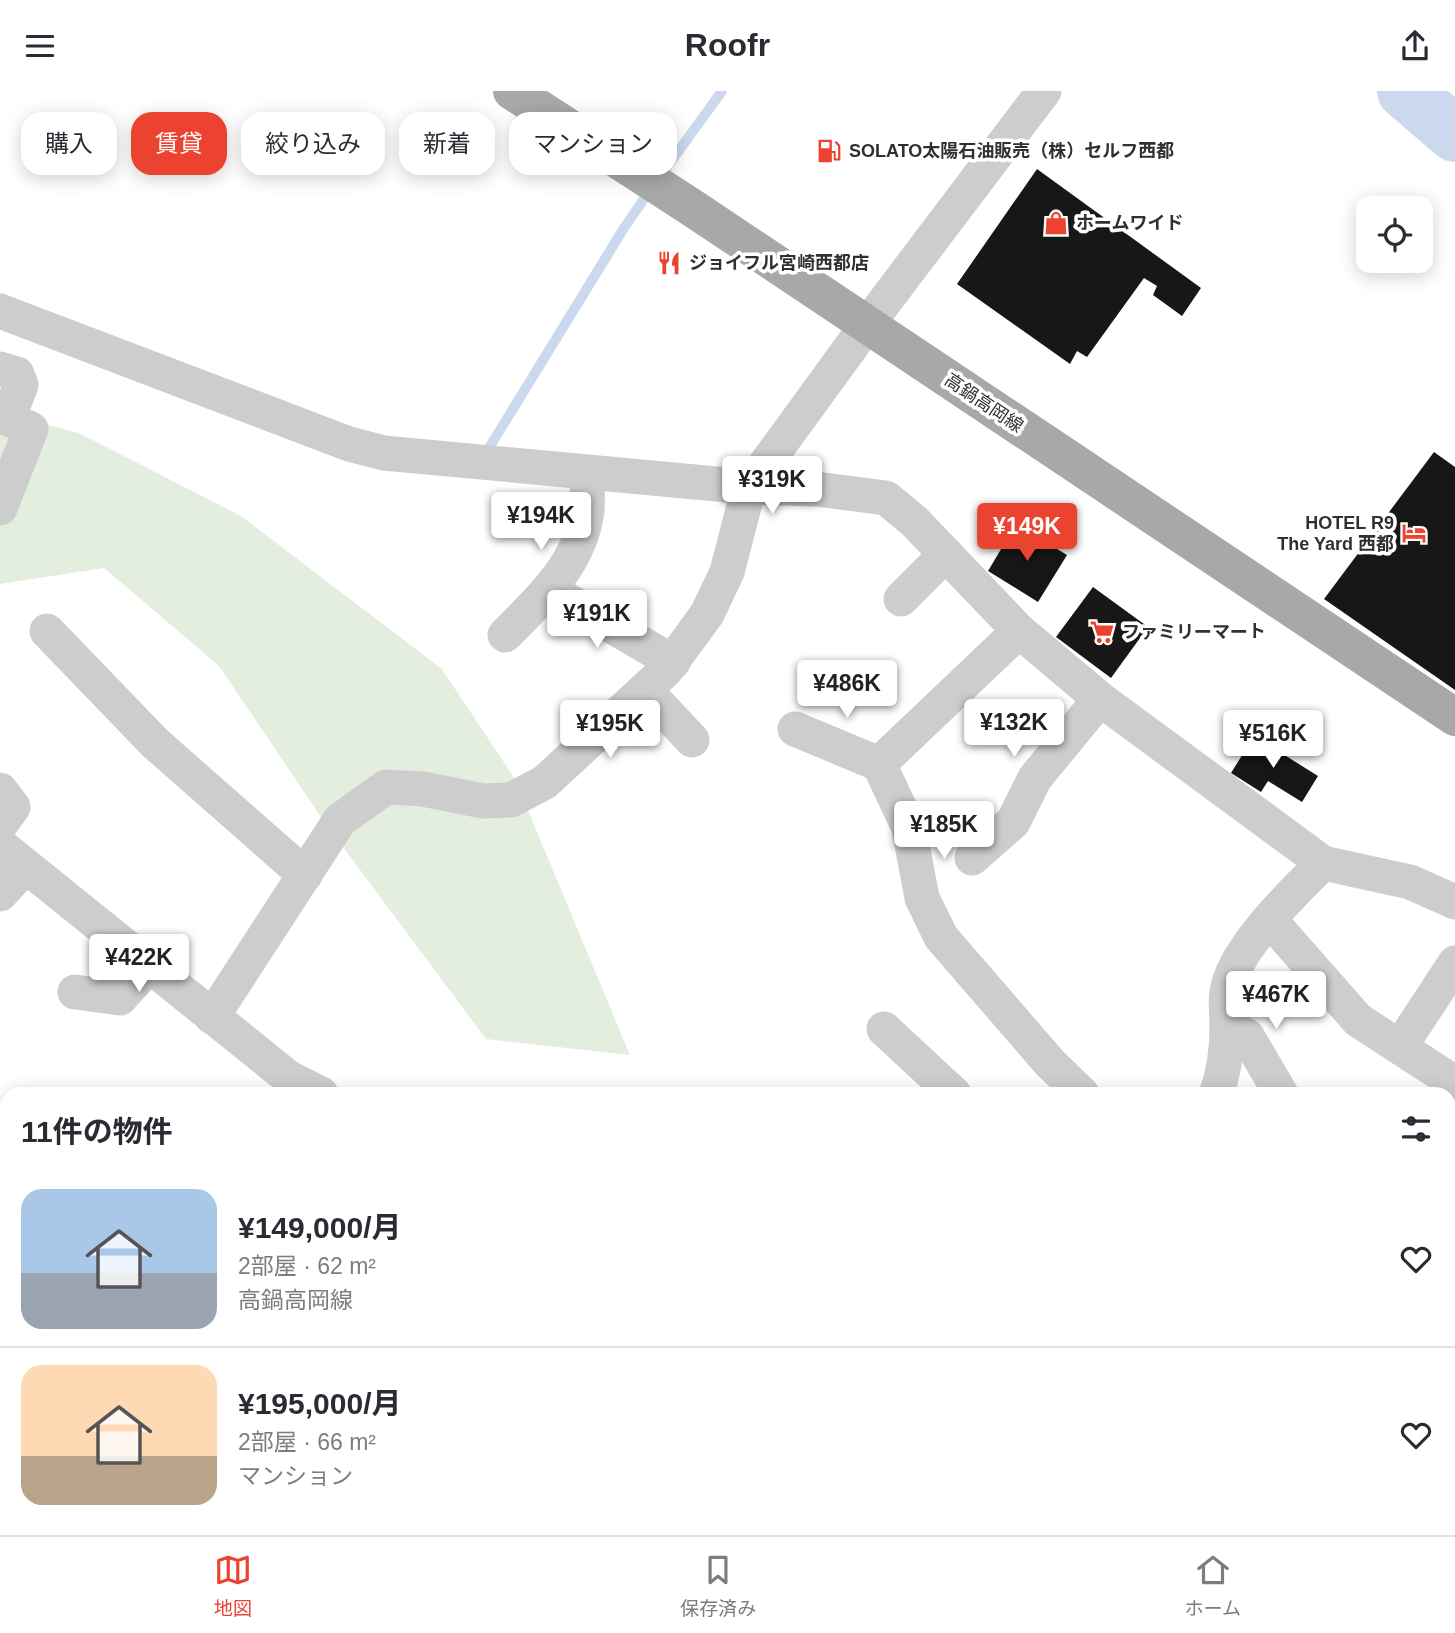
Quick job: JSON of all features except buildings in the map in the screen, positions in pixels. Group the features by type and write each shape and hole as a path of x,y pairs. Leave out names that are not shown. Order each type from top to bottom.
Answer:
{"main road":[{"name":"高鍋高岡線","path":"512,91 694,209 1455,717"}],"street":[{"path":"212,1017 340,820 386,787 424,789 483,801 511,800 545,782 673,662 707,614 727,572 749,487 867,325 1044,91"},
{"path":"0,310 349,443 384,453 749,487 816,489 886,498 914,521 1019,631 1100,699 1324,863 1410,882 1455,902"},
{"path":"0,369 17,374 21,385 8,419 32,429 0,508"},
{"path":"505,635 550,590 578,546 587,511 587,472"},
{"path":"901,599 946,554"},
{"path":"550,590 673,662"},
{"path":"47,631 155,743 304,875"},
{"path":"879,764 1019,631"},
{"path":"645,691 692,740"},
{"path":"972,857 1013,822 1035,778 1100,699"},
{"path":"795,729 879,764 909,828 922,898 941,937 1050,1063 1075,1087"},
{"path":"0,790 13,807 0,825"},
{"path":"0,894 12,856 293,1086"},
{"path":"1219,1087 1224,1072 1226,996 1230,975 1242,953 1298,887 1324,863"},
{"path":"1270,920 1358,1020 1455,1083"},
{"path":"1400,1047 1455,963"},
{"path":"75,992 120,998 149,966"},
{"path":"1227,1025 1247,1035 1277,1087"},
{"path":"884,1029 946,1087"}],"green space":[{"path":"0,412 79,433 241,516 442,669 515,779 630,1055 486,1039 325,823 219,666 104,568 0,584"}],"waterway":[{"path":"659,178 722,91"},
{"path":"1405,91 1455,134"},
{"path":"489,448 650,190"}],"place":[{"name":"SOLATO太陽石油販売（株）セルフ西都","path":"829,151"},
{"name":"ホームワイド","path":"1056,223"},
{"name":"ジョイフル宮崎西都店","path":"669,263"},
{"name":"HOTEL R9 The Yard 西都","path":"1414,533"},
{"name":"ファミリーマート","path":"1102,632"}]}
